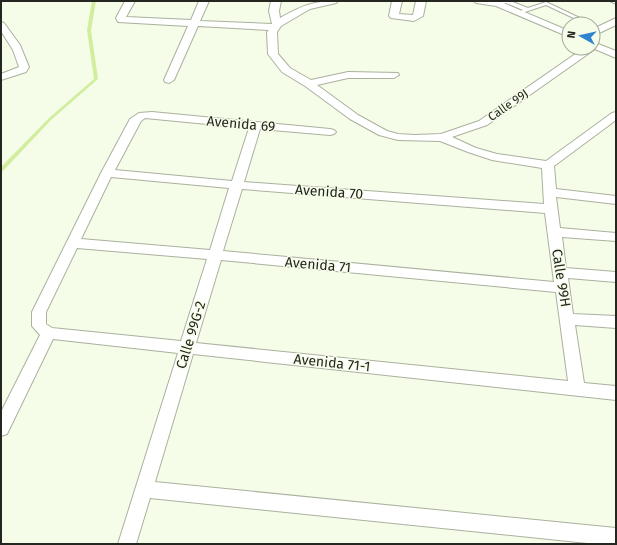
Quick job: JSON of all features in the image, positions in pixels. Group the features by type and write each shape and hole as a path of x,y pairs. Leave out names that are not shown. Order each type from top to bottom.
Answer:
{"street":[{"path":"130,1 121,20 276,25"},
{"path":"168,80 204,1"},
{"path":"276,1 274,11 276,25"},
{"path":"333,1 307,7 276,25 272,32 273,54 286,70 309,84 348,75 394,75"},
{"path":"397,1 394,16 414,18 418,16 421,1"},
{"path":"479,1 498,4 523,12 561,30"},
{"path":"601,29 616,21"},
{"path":"1,77 22,70 24,67 20,54 3,31"},
{"path":"601,49 616,55"},
{"name":"Calle 99J","path":"309,84 354,117 383,133 415,138 442,137 483,123 579,56"},
{"name":"Avenida 69","path":"106,174 136,119 143,115 330,132"},
{"path":"442,137 472,150 496,157 548,165 616,115"},
{"name":"Calle 99G-2","path":"127,544 255,125"},
{"name":"Calle 99H","path":"548,165 551,209 577,390"},
{"path":"1,429 48,333 39,326 39,312 106,174"},
{"name":"Avenida 70","path":"106,174 237,186 551,209"},
{"path":"550,192 616,200"},
{"path":"555,232 616,237"},
{"name":"Avenida 71","path":"73,243 563,288"},
{"path":"560,272 616,277"},
{"path":"567,319 616,322"},
{"name":"Avenida 71-1","path":"48,333 616,394"},
{"path":"143,489 616,537"}],"lane":[{"path":"540,1 574,16"},
{"path":"612,1 616,3"},
{"path":"523,12 546,3"}],"waterway":[{"path":"1,170 50,119 96,79 89,30 94,1"}]}
